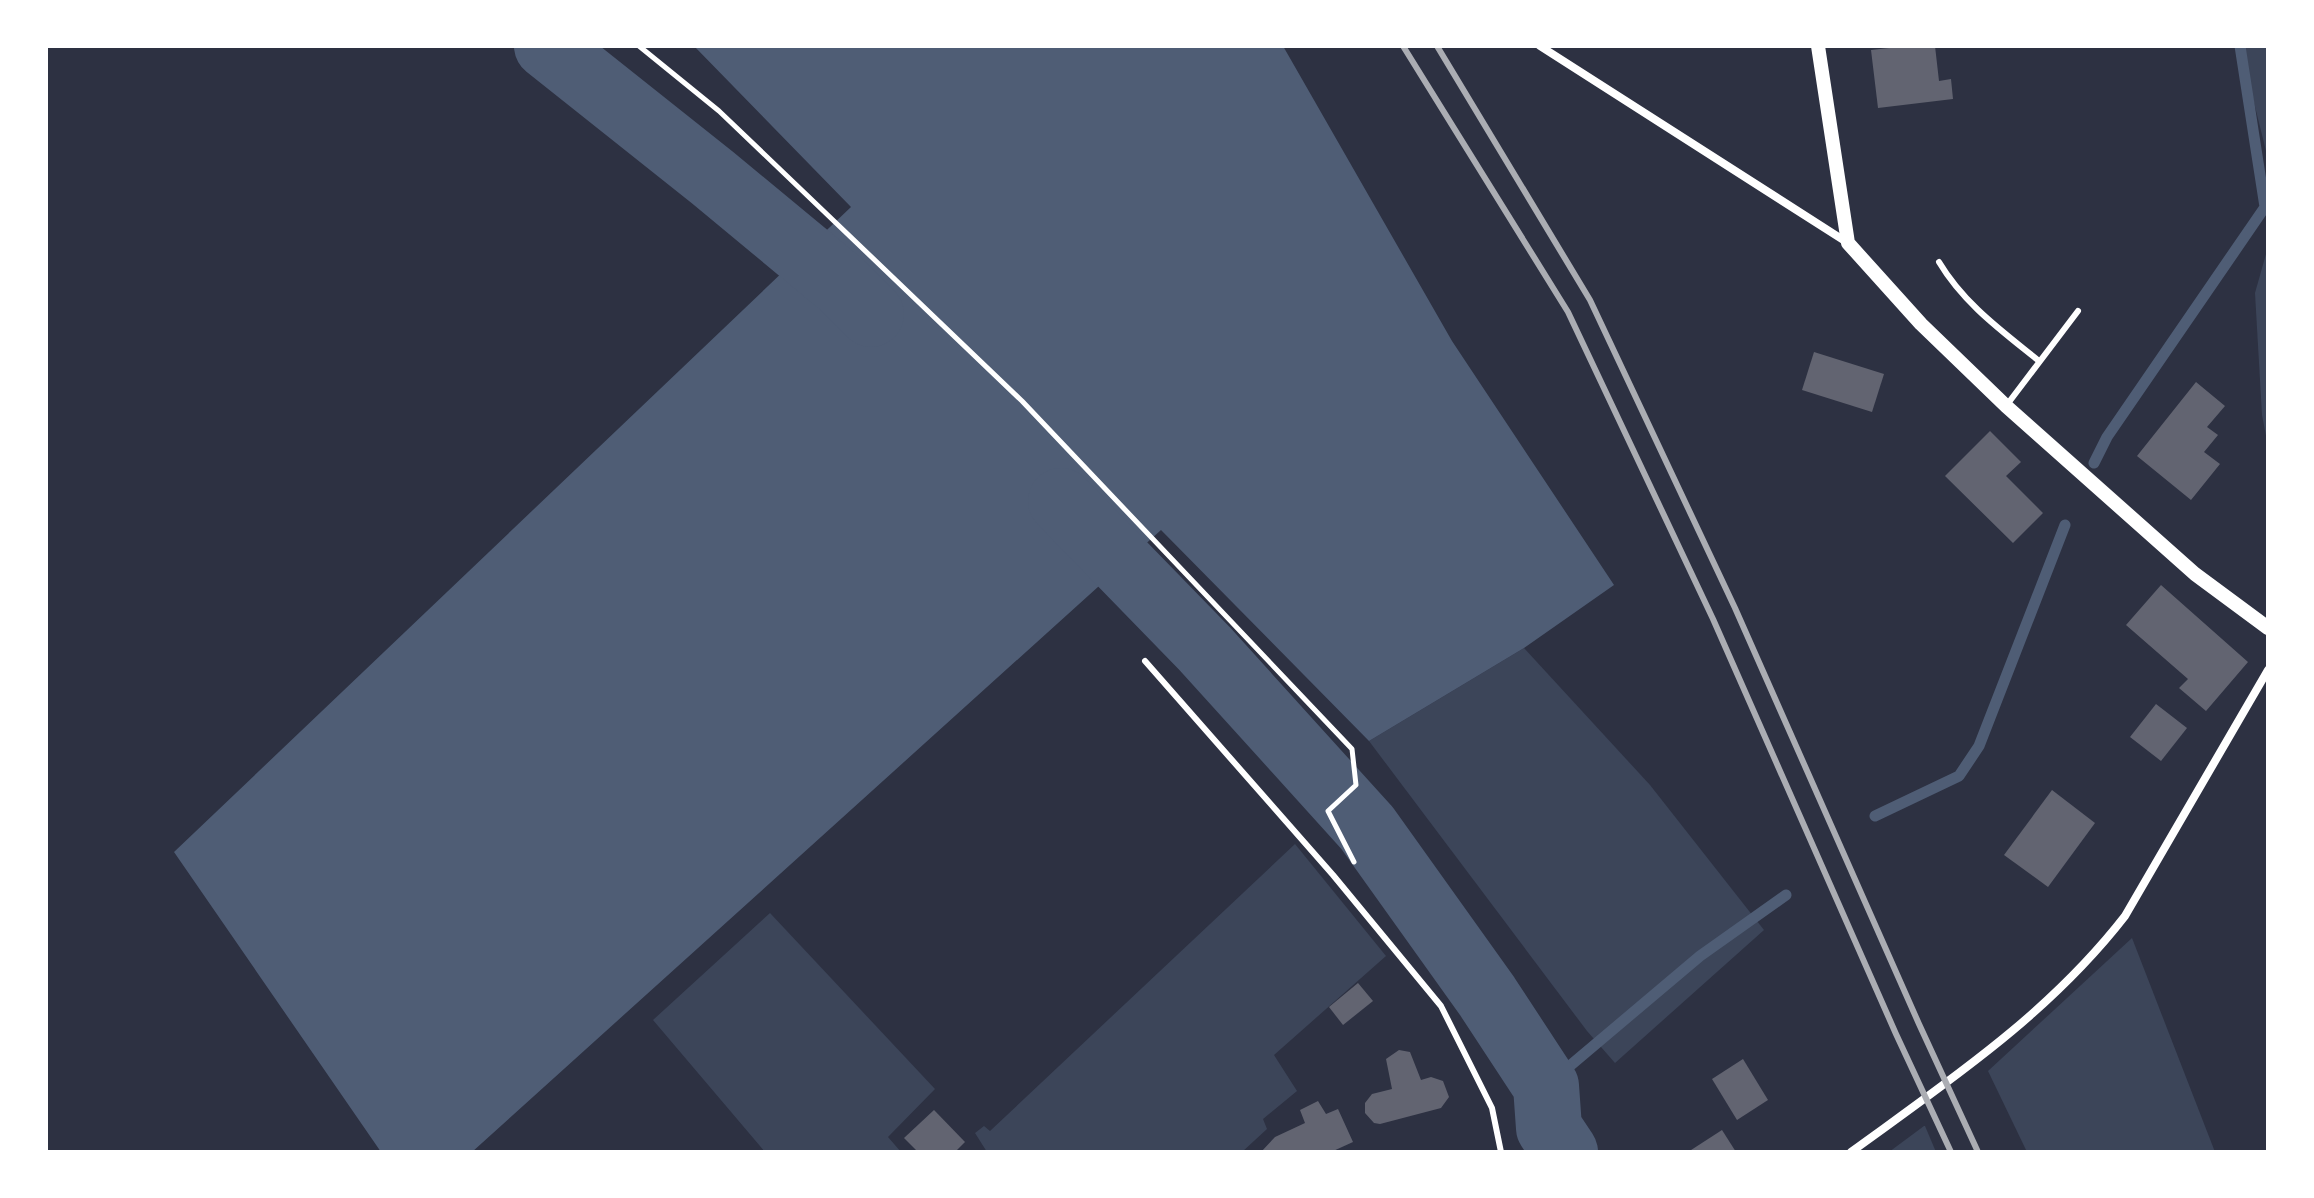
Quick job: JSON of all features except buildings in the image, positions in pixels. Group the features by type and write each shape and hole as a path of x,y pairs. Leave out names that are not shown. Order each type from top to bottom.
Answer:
{"street":[{"path":"1540,46 1848,243 1921,324 2006,406 2195,574 2268,628"},
{"path":"1818,46 1848,243"},
{"path":"1851,1152 1991,1049 2064,986 2099,950 2125,916 2268,670"}],"lane":[{"path":"1939,262 1951,283 1979,313 2039,361"},
{"path":"2006,406 2078,311"},
{"path":"1145,661 1333,875 1441,1006 1492,1108 1501,1152"}],"path":[{"path":"639,46 719,111 1022,401 1352,749 1356,785 1328,811"}],"shaded area":[{"path":"694,46 1283,46 1452,341 1614,585 1524,648 1369,741 1161,530 472,1152 381,1152 174,852 851,207"},
{"path":"2240,46 2268,46 2268,159"},
{"path":"2268,247 2268,446 2262,415 2255,293"},
{"path":"1524,648 1650,785 1764,930 1615,1063 1587,1031 1369,741"},
{"path":"1295,844 1386,956 1274,1055 1297,1091 1263,1119 1267,1129 1242,1152 987,1152 975,1133 984,1126 990,1131"},
{"path":"770,913 935,1089 888,1137 901,1152 765,1152 653,1020"},
{"path":"2132,938 2215,1152 2027,1152 1988,1071"},
{"path":"1924,1126 1936,1152 1889,1152"}],"waterway":[{"path":"547,46 713,178 841,284 871,314"},
{"path":"2094,463 2107,437 2265,207 2240,46"},
{"path":"1061,501 1205,649 1367,828 1487,996 1546,1086 1549,1128 1565,1152"},
{"path":"1875,816 1959,776 1979,746 2065,525"},
{"path":"1546,1086 1700,956 1786,895"}],"railway":[{"path":"1403,46 1568,312 1713,619 1951,1152"},
{"path":"1437,46 1590,300 1735,608 1978,1152"}]}
